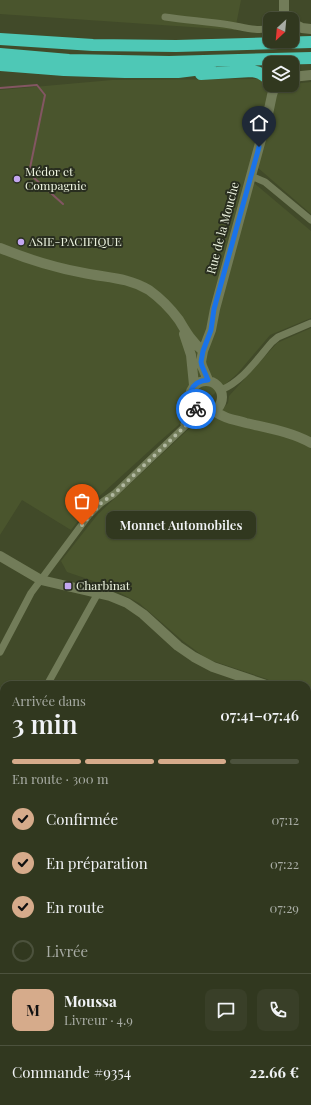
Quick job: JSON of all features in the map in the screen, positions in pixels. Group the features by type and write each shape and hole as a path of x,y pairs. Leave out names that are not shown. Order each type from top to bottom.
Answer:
{"highway":[{"path":"0,34 13,40"},
{"path":"0,39 93,45 176,46 311,42"},
{"path":"0,54 69,60 169,62 311,58"},
{"path":"2,66 72,70 178,72 238,66 247,60"},
{"path":"178,72 195,75 252,71 260,72 263,74"}],"street":[{"path":"284,0 284,12"},
{"path":"165,17 263,30"},
{"path":"299,26 311,29"},
{"path":"299,76 311,75"},
{"name":"Rue de la Mouche","path":"192,363 201,350 211,330 214,309 251,176 271,92"},
{"path":"251,176 266,182 311,220"},
{"path":"0,248 57,267 83,273 113,277 131,282 149,290 167,306 190,338 201,350"},
{"path":"221,390 230,387 241,378 278,337 311,323"},
{"path":"181,324 191,355 192,363 194,385 190,392 190,400 200,412 210,412 217,408 222,400 222,395 221,390 216,383 208,380 194,385"},
{"name":"Rue de la Mouche","path":"201,350 202,366 208,380"},
{"path":"177,434 185,423 192,404"},
{"path":"217,408 222,416 231,420 285,433 304,439 311,443"},
{"path":"0,652 31,593 93,511 200,412"},
{"path":"0,556 41,580 98,593 127,603 143,614 178,646 194,657 213,668 254,681"},
{"path":"49,681 98,593"}],"shaded area":[{"path":"0,0 241,0 235,30 0,14"},
{"path":"261,79 263,80 263,92 267,92 265,112 247,177 311,231 311,318 270,335 237,374 92,503 71,530 22,500 0,535 0,90 112,80"},
{"path":"311,82 311,214 257,167 277,92 299,92 299,83"},
{"path":"311,328 311,681 271,681 207,659 183,641 139,603 105,585 67,572 61,561 98,514 194,424 211,421 228,403 229,396 277,343"}],"waterway":[{"path":"0,88 37,85 45,95 30,168 33,177 63,204"}],"way so far":[{"path":"82,525 89,515 101,503 114,494 200,412 196,409"}],"place":[{"name":"Médor et Compagnie","path":"17,179"},
{"name":"ASIE-PACIFIQUE","path":"21,242"},
{"name":"Monnet Automobiles","path":"82,525"},
{"name":"Charbinat","path":"68,586"}],"route":[{"path":"196,409 190,400 190,392 194,385 198,382 208,380 201,362 203,351 211,330 214,309 259,147"}]}
